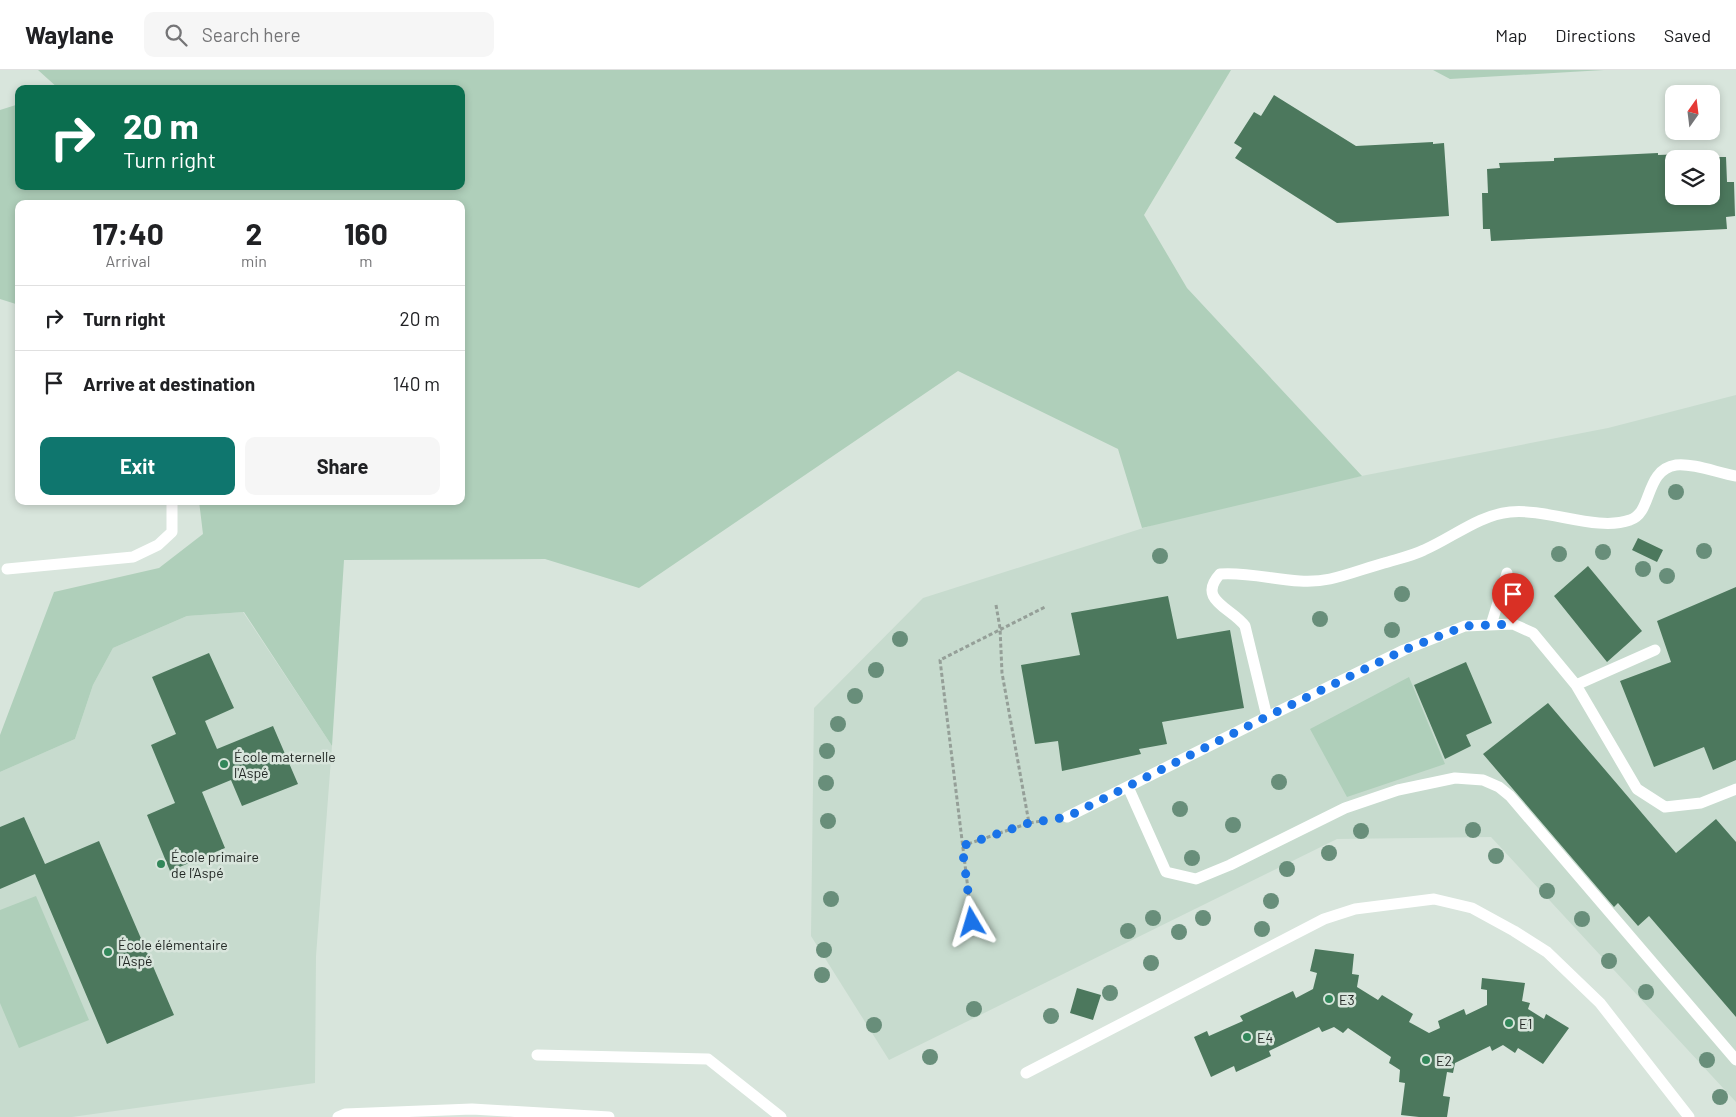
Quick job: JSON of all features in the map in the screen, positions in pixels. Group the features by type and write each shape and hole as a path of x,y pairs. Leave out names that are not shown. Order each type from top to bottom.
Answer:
{"lane":[{"path":"1266,717 1245,626 1240,619 1218,603 1212,593 1212,582 1220,574 1235,572 1305,582 1328,579 1423,551 1492,515 1528,511 1607,524 1631,520 1642,512 1651,486 1662,472 1676,466 1696,467 1736,476"},
{"path":"7,569 133,557 158,545 172,532 172,505"},
{"path":"1491,624 1507,573"},
{"path":"1067,817 1266,717 1422,643 1465,626 1491,624 1513,624 1533,632 1576,685 1637,789 1664,807 1702,803 1736,789"},
{"path":"1576,685 1655,650"},
{"path":"1128,787 1166,872 1196,879 1230,865 1345,808 1398,790 1455,778 1482,780 1499,787 1510,796 1736,1060"},
{"path":"1026,1073 1324,919 1355,909 1434,899 1472,908 1547,952 1600,1003 1689,1117"},
{"path":"537,1055 708,1059 781,1117"},
{"path":"338,1117 345,1114 472,1108 609,1117"}],"path":[{"path":"996,605 1000,628 1002,673 1029,823"},
{"path":"972,922 940,660 1000,628 1045,607"},
{"path":"962,846 1029,823 1067,817"}],"shaded area":[{"path":"38,70 1231,70 1144,215 1187,288 1362,476 1142,528 1118,449 958,371 639,588 545,559 344,560 332,746 244,612 187,616 113,648 93,685 75,739 0,772 0,735 54,592 159,568 203,534 199,505 465,505 465,200 15,200 15,304 0,299 0,110 15,105 15,190 465,190 465,85 55,85"},
{"path":"1433,70 1604,70 1450,79"},
{"path":"1736,395 1736,1102 1491,837 1337,839 889,1060 811,936 814,708 923,598 1222,503 1608,428"},
{"name":"École primaire de l’Aspé","path":"243,612 332,746 316,956 315,1083 72,1117 0,1117 0,772 75,739 93,685 113,648 187,616"},
{"path":"1409,677 1445,764 1347,797 1310,729"},
{"path":"36,896 89,1020 19,1048 0,1003 0,910"}],"building":[{"path":"1274,95 1356,146 1444,143 1449,216 1337,223 1235,158 1242,148 1234,143 1254,112 1261,116"},
{"path":"1658,153 1658,155 1665,155 1665,205 1720,205 1720,157 1726,157 1727,182 1734,182 1735,216 1726,217 1727,229 1491,241 1490,229 1483,229 1482,193 1488,193 1487,169 1500,168 1499,163 1554,161 1554,158"},
{"path":"1638,538 1663,550 1657,562 1632,550"},
{"path":"1588,566 1642,631 1607,662 1554,596"},
{"path":"1736,587 1736,760 1713,770 1704,747 1654,767 1620,681 1671,662 1657,621"},
{"path":"1168,596 1177,639 1230,630 1244,708 1162,722 1167,744 1139,749 1141,754 1062,771 1058,741 1035,744 1021,665 1080,655 1071,613"},
{"name":"École maternelle l'Aspé","path":"209,653 234,708 205,721 217,749 273,726 298,784 242,806 231,780 202,792 225,848 170,871 147,815 175,803 151,745 176,734 152,677"},
{"path":"1466,662 1492,723 1466,735 1471,746 1445,759 1414,685"},
{"path":"1548,703 1676,853 1716,819 1736,842 1736,1017 1649,916 1638,926 1618,903 1614,907 1483,754"},
{"name":"École élémentaire l'Aspé","path":"24,817 45,864 99,841 174,1015 107,1044 35,874 0,889 0,827"},
{"path":"1315,949 1354,954 1352,974 1359,975 1357,987 1378,1000 1382,995 1413,1014 1409,1022 1429,1033 1440,1028 1438,1021 1464,1009 1466,1015 1487,1005 1487,990 1481,989 1482,978 1525,983 1522,1001 1530,1003 1528,1009 1544,1019 1546,1014 1569,1028 1543,1064 1518,1048 1515,1053 1503,1045 1492,1051 1490,1046 1455,1063 1453,1073 1447,1072 1443,1096 1450,1097 1447,1117 1401,1115 1405,1083 1399,1082 1400,1070 1389,1063 1391,1057 1348,1028 1343,1033 1334,1027 1322,1032 1319,1027 1269,1051 1271,1056 1236,1072 1234,1066 1211,1077 1194,1037 1207,1031 1209,1036 1243,1021 1240,1016 1293,991 1296,998 1313,989 1317,973 1310,971"},
{"path":"1077,988 1101,995 1093,1020 1070,1013"}],"place":[{"name":"École maternelle l'Aspé","path":"224,764"},
{"name":"École primaire de l’Aspé","path":"161,864"},
{"name":"École élémentaire l'Aspé","path":"108,952"},
{"name":"E3","path":"1329,999"},
{"name":"E1","path":"1509,1023"},
{"name":"E4","path":"1247,1037"},
{"name":"E2","path":"1426,1060"}],"route":[{"path":"972,922 962,846 1029,823 1067,817 1404,650 1465,626 1513,624"}]}
